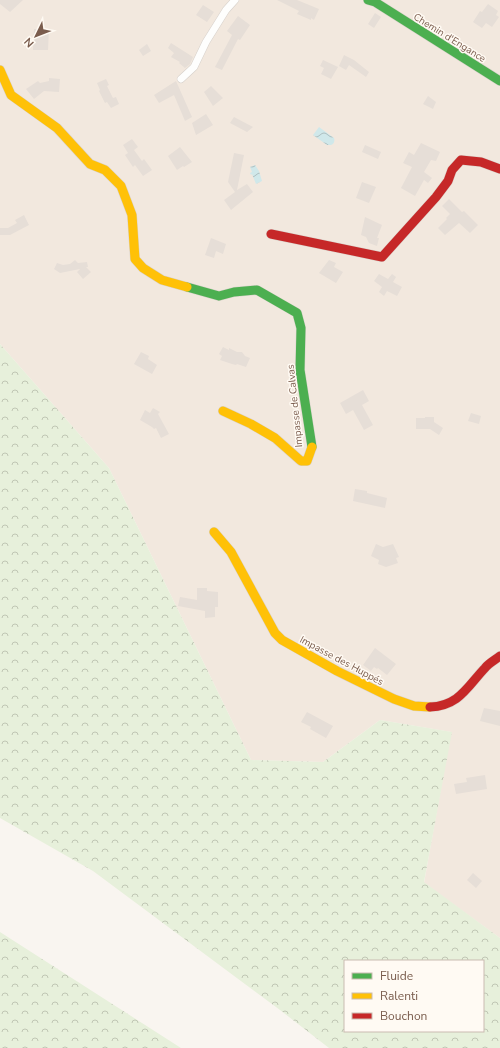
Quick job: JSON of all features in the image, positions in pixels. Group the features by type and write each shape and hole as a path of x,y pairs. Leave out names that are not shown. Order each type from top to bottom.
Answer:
{"street":[{"path":"181,79 194,67 206,42 226,10 235,0"},
{"name":"Chemin d'Engance","path":"368,0 375,2 500,81"},
{"name":"Impasse de Calvas","path":"0,70 11,95 57,128 90,164 105,170 120,186 132,215 135,259 143,268 162,280 219,296 234,292 257,290 297,313 301,328 300,370 312,446 307,461 301,461 274,438 251,424 222,411"},
{"path":"271,234 382,257 436,197 448,181 452,170 461,160 482,162 500,169"},
{"name":"Impasse des Huppés","path":"214,532 231,552 275,633 282,640 337,671 394,699 414,706 432,707 453,702 464,693 486,666 500,656"}],"shaded area":[{"path":"0,0 500,0 500,938 424,883 451,732 380,720 323,762 251,760 109,468 0,344"}],"green space":[{"path":"0,344 109,468 251,760 323,762 380,720 452,732 424,882 500,938 500,1048 329,1048 93,871 0,818"},
{"path":"0,932 181,1048 0,1048"}],"water":[{"path":"319,127 334,138 333,144 327,145 313,135"},
{"path":"255,165 259,171 262,181 256,184 252,174 251,175 250,173 252,172 250,167"}],"building":[{"path":"0,0 23,0 10,12 0,4"},
{"path":"277,0 297,0 319,9 314,20 311,18 311,20 297,14 299,11"},
{"path":"488,4 498,11 496,15 499,17 492,27 486,23 482,28 473,22 480,11 482,12"},
{"path":"203,5 214,12 207,22 196,15"},
{"path":"375,13 381,17 374,28 368,24"},
{"path":"238,16 250,25 240,40 238,39 222,70 215,67 232,35 227,31"},
{"path":"34,29 49,29 48,50 33,50"},
{"path":"171,43 193,57 190,64 185,68 179,63 180,62 171,57 174,53 168,48"},
{"path":"147,44 151,51 143,56 139,50"},
{"path":"344,55 354,60 369,72 366,77 349,65 346,70 339,66"},
{"path":"323,60 338,67 331,79 321,74 324,68 320,66"},
{"path":"49,78 60,79 59,92 44,91 34,99 26,89 38,81 40,83 49,81"},
{"path":"106,79 109,85 107,86 113,98 116,97 119,104 111,108 107,102 105,103 97,83"},
{"path":"176,81 192,117 185,121 174,95 159,103 154,95"},
{"path":"211,86 223,98 213,106 204,92"},
{"path":"428,96 436,102 433,109 423,104"},
{"path":"206,114 213,125 196,135 192,123"},
{"path":"234,117 253,127 247,132 230,123"},
{"path":"132,139 138,147 134,150 142,161 144,159 152,170 143,176 135,165 133,167 125,155 128,153 123,145"},
{"path":"421,143 440,152 436,161 431,160 424,172 432,178 428,183 424,180 415,196 401,188 412,167 403,163 409,152 414,155"},
{"path":"365,145 381,152 378,159 362,152"},
{"path":"180,147 192,162 177,170 168,156"},
{"path":"234,153 244,155 237,190 247,184 253,192 231,210 224,200 235,192 228,182"},
{"path":"362,182 376,187 369,203 356,198"},
{"path":"449,199 478,225 470,233 459,223 445,235 438,228 450,214 442,206"},
{"path":"24,215 29,225 10,235 0,235 0,228 8,228 17,223 15,220"},
{"path":"365,217 382,225 377,238 379,238 377,246 369,243 366,237 361,235"},
{"path":"211,238 226,244 223,254 216,251 214,258 205,255"},
{"path":"75,260 78,263 87,262 88,267 86,267 91,272 83,279 77,272 80,269 60,273 54,269 57,263 63,265 70,264"},
{"path":"329,260 336,263 334,267 343,272 336,283 319,273"},
{"path":"379,274 388,279 392,274 396,277 393,282 402,287 397,296 387,291 384,296 379,292 382,287 374,281"},
{"path":"223,347 229,350 229,348 237,352 242,352 245,356 250,358 246,367 220,360 222,356 219,354"},
{"path":"141,352 149,356 148,359 157,365 152,374 134,364"},
{"path":"363,390 369,401 362,405 373,425 364,430 353,410 346,414 340,403"},
{"path":"153,408 160,412 158,414 169,434 161,438 156,428 154,429 140,420 145,410 150,413"},
{"path":"471,413 481,416 479,424 468,421"},
{"path":"434,417 434,422 443,428 439,435 430,429 416,429 416,418"},
{"path":"355,489 367,491 367,493 387,498 385,508 353,501"},
{"path":"376,544 383,547 393,544 399,557 396,558 398,563 386,567 378,564 379,560 371,556"},
{"path":"197,588 207,588 207,591 218,592 218,607 215,607 215,617 205,618 205,611 178,606 180,597 197,600"},
{"path":"375,648 396,664 387,675 378,668 377,669 374,667 371,671 363,665"},
{"path":"484,708 500,711 500,726 480,721"},
{"path":"307,712 333,726 326,738 301,722"},
{"path":"485,775 487,789 456,794 454,784 467,782 466,778"},
{"path":"473,873 482,881 476,888 467,880"}],"traffic: fast":[{"path":"368,0 375,2 500,81"},
{"path":"187,287 219,296 234,292 257,290 297,313 301,328 300,370 312,447"}],"traffic: slow":[{"path":"0,70 11,95 57,128 90,164 105,170 121,186 132,215 135,259 143,268 162,280 187,287"},
{"path":"223,411 251,424 275,438 301,461 307,461 312,447"},
{"path":"214,532 231,552 275,633 282,640 337,671 394,699 414,706 430,707"}],"traffic: jam":[{"path":"271,234 382,257 436,197 448,181 452,170 461,160 481,162 500,169"},
{"path":"430,707 448,703 462,694 487,666 500,656"}]}
